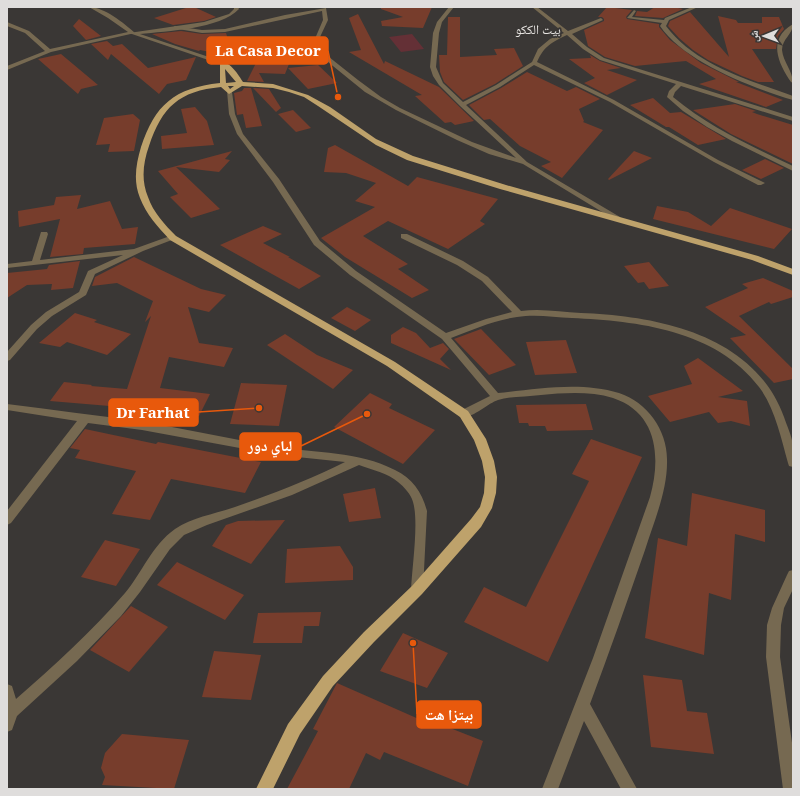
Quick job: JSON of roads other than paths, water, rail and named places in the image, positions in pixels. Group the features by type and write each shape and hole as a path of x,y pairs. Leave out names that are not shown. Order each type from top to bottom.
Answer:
{"highway":[{"path":"222,63 232,71 241,84"},
{"path":"222,63 226,88"},
{"path":"264,789 294,729 328,682 369,637 417,590 476,523 486,508 490,493 491,477 488,461 480,439 464,414 391,364 173,238 162,227 144,200 138,176 140,160 153,125 159,114 166,106 186,92 226,88 241,84 270,86 299,92 398,154 496,185 755,258 793,272"}],"street":[{"path":"91,7 110,17 132,33 222,63"},
{"path":"7,68 49,51 132,33 175,28 231,16 236,7"},
{"path":"452,7 440,22 436,33 434,67 436,76 442,84 462,105 525,163 617,219"},
{"path":"534,7 585,48 602,59 793,119"},
{"path":"664,22 672,16 696,7"},
{"path":"175,28 201,32 222,32 273,19 324,9 327,16 318,36 318,46 326,57 347,75 379,98 400,110 480,148 525,163"},
{"path":"634,11 629,18 657,19 664,22"},
{"path":"462,105 498,86 534,63 540,50 546,44 601,19"},
{"path":"664,22 663,26 665,29 696,56 738,76 793,98"},
{"path":"7,24 27,32 49,51"},
{"path":"793,26 783,37 779,48 783,65 793,81"},
{"path":"534,63 612,101 716,161 761,183"},
{"path":"679,84 672,91 670,97 685,110 734,140 793,169"},
{"path":"226,88 232,114 240,134 276,181 317,243 353,272 445,337 496,397"},
{"path":"35,263 44,234"},
{"path":"404,236 460,263 480,275 492,285 519,314"},
{"path":"7,358 49,314 83,293 86,288 87,279 91,273 140,250 173,238"},
{"path":"7,266 140,250"},
{"path":"445,337 486,321 519,314 583,315 655,322 690,333 742,363 764,387 774,406 793,463"},
{"path":"464,414 496,397 574,390 593,391 614,395 629,401 642,412 658,438 661,449 662,474 633,569 583,705 550,789"},
{"path":"7,407 142,426 278,451 359,460 390,472 402,479 411,488 418,499 421,526 417,590"},
{"path":"7,520 85,419"},
{"path":"9,719 108,621 132,594 169,542 181,531 288,493 359,460"},
{"path":"790,789 773,657 774,625 778,608 793,575"},
{"path":"7,690 9,719"},
{"path":"583,705 630,789"}],"place":[{"name":"La Casa Decor","path":"338,97"},
{"name":"Dr Farhat","path":"259,408"},
{"name":"لباي دور","path":"367,414"},
{"name":"بيتزا هت","path":"413,643"}],"district":[{"name":"بيت الككو","path":"538,29"}]}
